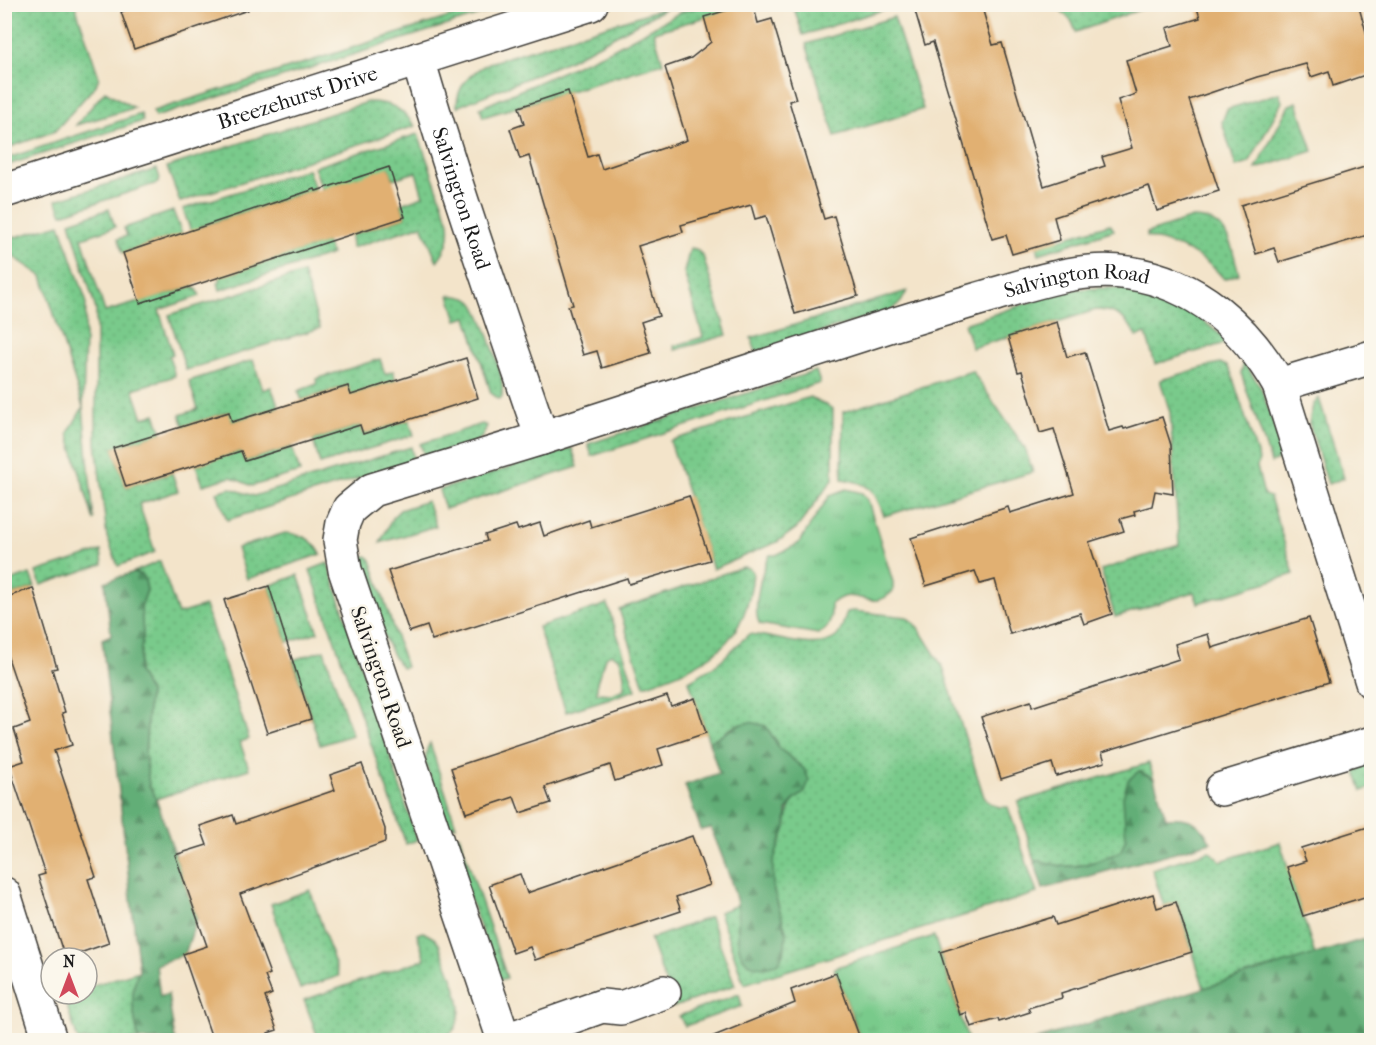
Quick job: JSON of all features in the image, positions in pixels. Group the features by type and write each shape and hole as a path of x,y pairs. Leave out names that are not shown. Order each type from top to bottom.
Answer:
{"street":[{"name":"Breezehurst Drive","path":"4,190 591,4"},
{"name":"Salvington Road","path":"418,59 436,123 483,267 542,438"},
{"name":"Salvington Road","path":"505,1041 341,555 340,540 349,509 372,490 542,438 940,309 1060,275 1095,271 1129,273 1156,279 1190,292 1215,308 1249,340 1280,385 1371,682"},
{"path":"1280,385 1371,357"},
{"path":"1222,789 1371,743"},
{"path":"4,894 50,1041"},
{"path":"505,1041 602,1006 621,1008 664,992"}],"green space":[{"path":"894,4 895,6 803,35 793,5"},
{"path":"4,5 75,5 99,77 96,85 55,131 5,149"},
{"path":"487,5 511,5 155,117 153,111"},
{"path":"706,5 748,5 654,32 663,63 483,117 480,108 611,50 681,12"},
{"path":"1056,5 1153,5 1076,32 1072,22"},
{"path":"670,6 568,61 457,107 459,92 466,80 489,63"},
{"path":"894,17 923,109 835,136 806,44"},
{"path":"105,91 134,108 76,125"},
{"path":"1279,93 1282,102 1249,163 1236,167 1222,122 1227,109"},
{"path":"367,102 382,103 400,110 415,126 180,202 167,167"},
{"path":"1297,102 1313,151 1256,169 1289,105"},
{"path":"141,114 143,121 5,166 5,159"},
{"path":"418,134 449,222 448,243 443,252 437,261 422,225 352,248 351,235 405,217 401,204 423,196 416,172 393,179 389,168 329,208 314,167"},
{"path":"157,169 160,179 158,183 62,214 56,200"},
{"path":"308,169 315,189 199,227 197,249 183,209"},
{"path":"109,209 115,227 82,238 105,312 194,286 200,296 159,310 173,354 169,356 175,376 133,389 143,418 155,414 162,433 113,448 126,487 172,473 178,491 139,504 155,552 118,566 107,537 96,443 96,310 70,222"},
{"path":"173,211 182,234 123,253 118,239 127,236 124,228"},
{"path":"1192,218 1204,219 1221,228 1230,244 1239,274 1224,279 1199,257 1179,247 1147,237 1147,233"},
{"path":"60,224 86,300 83,407 42,276 12,256 5,258 5,240"},
{"path":"1110,224 1114,230 1039,254 1037,246"},
{"path":"326,242 332,254 220,290 219,277"},
{"path":"690,248 696,249 703,256 727,335 675,350 674,346 703,337 684,272"},
{"path":"303,273 320,328 186,370 169,315"},
{"path":"1109,288 1142,291 1166,298 1188,310 1229,342 1155,364 1146,334 1136,337 1130,325 1121,317 1103,310 1096,310 972,348 964,324 1077,289"},
{"path":"907,291 901,302 891,310 756,352 751,338"},
{"path":"449,295 470,299 476,306 501,376 502,397 499,399 491,393 467,317 457,320"},
{"path":"380,359 385,374 393,371 396,381 351,395 347,386 302,400 298,391 317,384 316,379"},
{"path":"253,360 263,390 271,387 279,407 232,422 228,412 184,426 180,415 198,409 189,381"},
{"path":"1244,362 1261,388 1285,457 1271,463 1241,373"},
{"path":"1220,363 1227,366 1231,372 1259,460 1257,467 1264,495 1270,497 1294,574 1198,603 1194,592 1115,617 1101,570 1179,545 1170,412 1160,380"},
{"path":"816,371 820,383 592,456 588,444"},
{"path":"972,371 1025,448 1033,472 884,516 878,500 870,489 859,483 842,479 843,412"},
{"path":"810,397 833,409 833,479 797,528 777,542 713,569 670,441"},
{"path":"1319,398 1344,478 1328,484 1309,423 1313,405"},
{"path":"83,407 94,521 68,433"},
{"path":"409,420 414,435 320,464 313,440 360,425 363,434"},
{"path":"482,424 487,426 482,437 474,443 425,457 420,444"},
{"path":"292,447 300,472 252,486 231,477 203,485 196,465 241,451 245,461"},
{"path":"411,447 414,461 227,520 217,492 230,488 254,496"},
{"path":"572,448 578,467 445,509 439,490"},
{"path":"846,489 862,493 868,501 893,582 893,591 880,600 849,596 838,599 831,604 831,618 828,625 818,634 760,624 757,600 764,569 770,555 776,555 798,544 830,495"},
{"path":"427,501 436,526 380,543 393,517 400,510"},
{"path":"285,533 306,538 321,554 247,579 237,548"},
{"path":"101,551 103,564 41,585 36,572"},
{"path":"367,556 371,560 406,667 402,668 395,659 383,632 361,557"},
{"path":"160,561 178,614 205,606 249,739 240,742 249,769 156,799 149,785 145,755 149,692 138,672 143,635 141,607 147,590 144,576 134,572"},
{"path":"328,563 417,840 406,844 310,570"},
{"path":"743,567 753,572 743,618 733,635 704,660 686,670 644,686 619,609"},
{"path":"134,572 144,576 147,590 141,607 143,635 138,672 149,692 145,755 149,785 156,799 197,918 185,954 156,965 160,997 168,994 175,1040 139,1040 133,1005 134,988 139,971 102,639 111,635 105,582"},
{"path":"30,574 35,587 5,598 5,583"},
{"path":"298,575 318,632 287,642 269,586"},
{"path":"607,604 636,690 566,712 538,627","holes":["611,654 619,658 624,673 624,689 612,694 597,693 597,682 605,658"]},
{"path":"847,612 907,617 917,626 943,667 984,797 994,805 1008,807 1037,893 744,984 719,912 738,905 738,937 786,931 773,889 773,862 785,831 790,807 805,792 804,769 780,749 774,737 738,724 709,742 689,681 716,665 749,634 794,642 828,642 842,629"},
{"path":"324,650 352,735 320,745 293,660"},
{"path":"750,722 766,726 780,749 804,769 809,780 805,792 793,801 787,810 786,827 773,862 773,888 786,931 785,948 779,963 765,966 752,965 744,959 741,953 738,939 738,911 729,875 711,828 701,830 685,785 719,773 709,742 738,725"},
{"path":"430,743 456,826 446,827 425,762"},
{"path":"1371,762 1371,788 1362,791 1354,767"},
{"path":"1149,763 1154,779 1139,771 1126,823 1126,838 1121,851 1077,866 1061,866 1034,861 1018,802"},
{"path":"1139,771 1154,779 1166,818 1193,821 1211,842 1043,889 1034,861 1061,866 1077,866 1121,851 1126,838 1123,797 1128,780"},
{"path":"459,835 507,978 499,980 449,840"},
{"path":"1280,842 1315,955 1204,988 1177,902 1164,906 1152,869 1209,851 1221,861"},
{"path":"310,890 339,976 300,989 271,904"},
{"path":"710,917 735,985 674,1007 650,939"},
{"path":"423,932 439,944 455,986 460,1011 452,1032 443,1036 409,1041 319,1040 304,1000 425,959 417,934"},
{"path":"934,936 968,1040 861,1040 834,968"},
{"path":"1371,937 1371,1040 1034,1040"},
{"path":"139,971 133,996 139,1040 78,1040 67,1006 99,1006 99,983"},
{"path":"739,994 742,1006 685,1026 679,1016"}],"building":[{"path":"142,4 248,4 248,10 134,49 121,12"},
{"path":"753,4 758,23 772,19 796,99 789,101 824,219 834,216 858,296 795,314 766,216 755,219 751,205 681,225 683,232 638,246 659,316 641,322 651,353 602,368 597,351 583,355 568,306 573,305 529,156 520,159 510,129 524,124 519,107 568,91 588,157 597,154 602,169 687,140 665,67 691,58 711,42 704,17"},
{"path":"913,4 981,4 993,45 1002,43 1044,186 1105,166 1102,157 1132,148 1118,100 1136,94 1126,60 1172,46 1167,28 1200,18 1196,4 1358,4 1371,49 1371,73 1333,86 1329,71 1311,77 1306,64 1257,77 1189,100 1219,191 1157,211 1149,186 1054,217 1060,240 1012,254 1006,235 992,239 933,42 925,45"},
{"path":"1371,165 1371,234 1279,262 1274,248 1256,254 1241,205"},
{"path":"389,167 405,217 140,303 123,253 315,189 316,191"},
{"path":"1057,322 1067,357 1085,352 1109,431 1123,427 1124,429 1162,417 1171,445 1173,494 1155,491 1152,506 1134,511 1135,515 1120,519 1124,531 1089,542 1112,614 1084,624 1080,613 1010,634 995,580 980,584 975,571 926,586 911,538 1008,507 1010,513 1074,493 1054,429 1040,433 1022,371 1018,372 1008,337"},
{"path":"466,358 478,398 363,434 360,425 245,461 241,451 126,487 113,448 229,412 232,422 348,386 351,395"},
{"path":"689,496 710,560 629,584 627,578 432,640 427,626 409,632 388,571 487,541 485,535 516,525 518,530 540,523 544,536 589,520 591,527"},
{"path":"269,586 311,719 267,733 224,600"},
{"path":"33,588 57,668 52,669 72,745 54,751 96,877 88,879 109,943 99,946 61,946 38,876 45,874 9,766 24,761 14,729 30,723 4,646 4,598"},
{"path":"1309,618 1329,682 1102,752 1105,762 1056,776 1052,763 1001,779 981,717 1031,701 1032,707 1179,659 1175,644 1208,634 1212,648"},
{"path":"667,696 671,706 695,698 706,733 658,749 663,765 615,781 610,765 545,787 551,803 520,813 514,797 466,813 451,768"},
{"path":"362,764 385,829 385,842 240,894 270,974 265,976 272,994 265,997 277,1030 268,1033 271,1041 213,1041 183,954 207,946 175,855 207,845 200,826 233,815 236,824 335,790 330,775"},
{"path":"1371,826 1371,895 1303,916 1287,867 1306,861 1301,848"},
{"path":"692,836 710,885 676,897 681,911 535,960 530,947 513,953 489,885 520,874 527,893"},
{"path":"1153,894 1157,908 1176,902 1192,952 1061,993 1062,998 1028,1008 1030,1012 999,1022 998,1019 971,1027 966,1013 960,1015 940,952 1053,917 1056,925"},
{"path":"836,973 861,1041 710,1041 709,1038 795,1003 791,990"}]}
